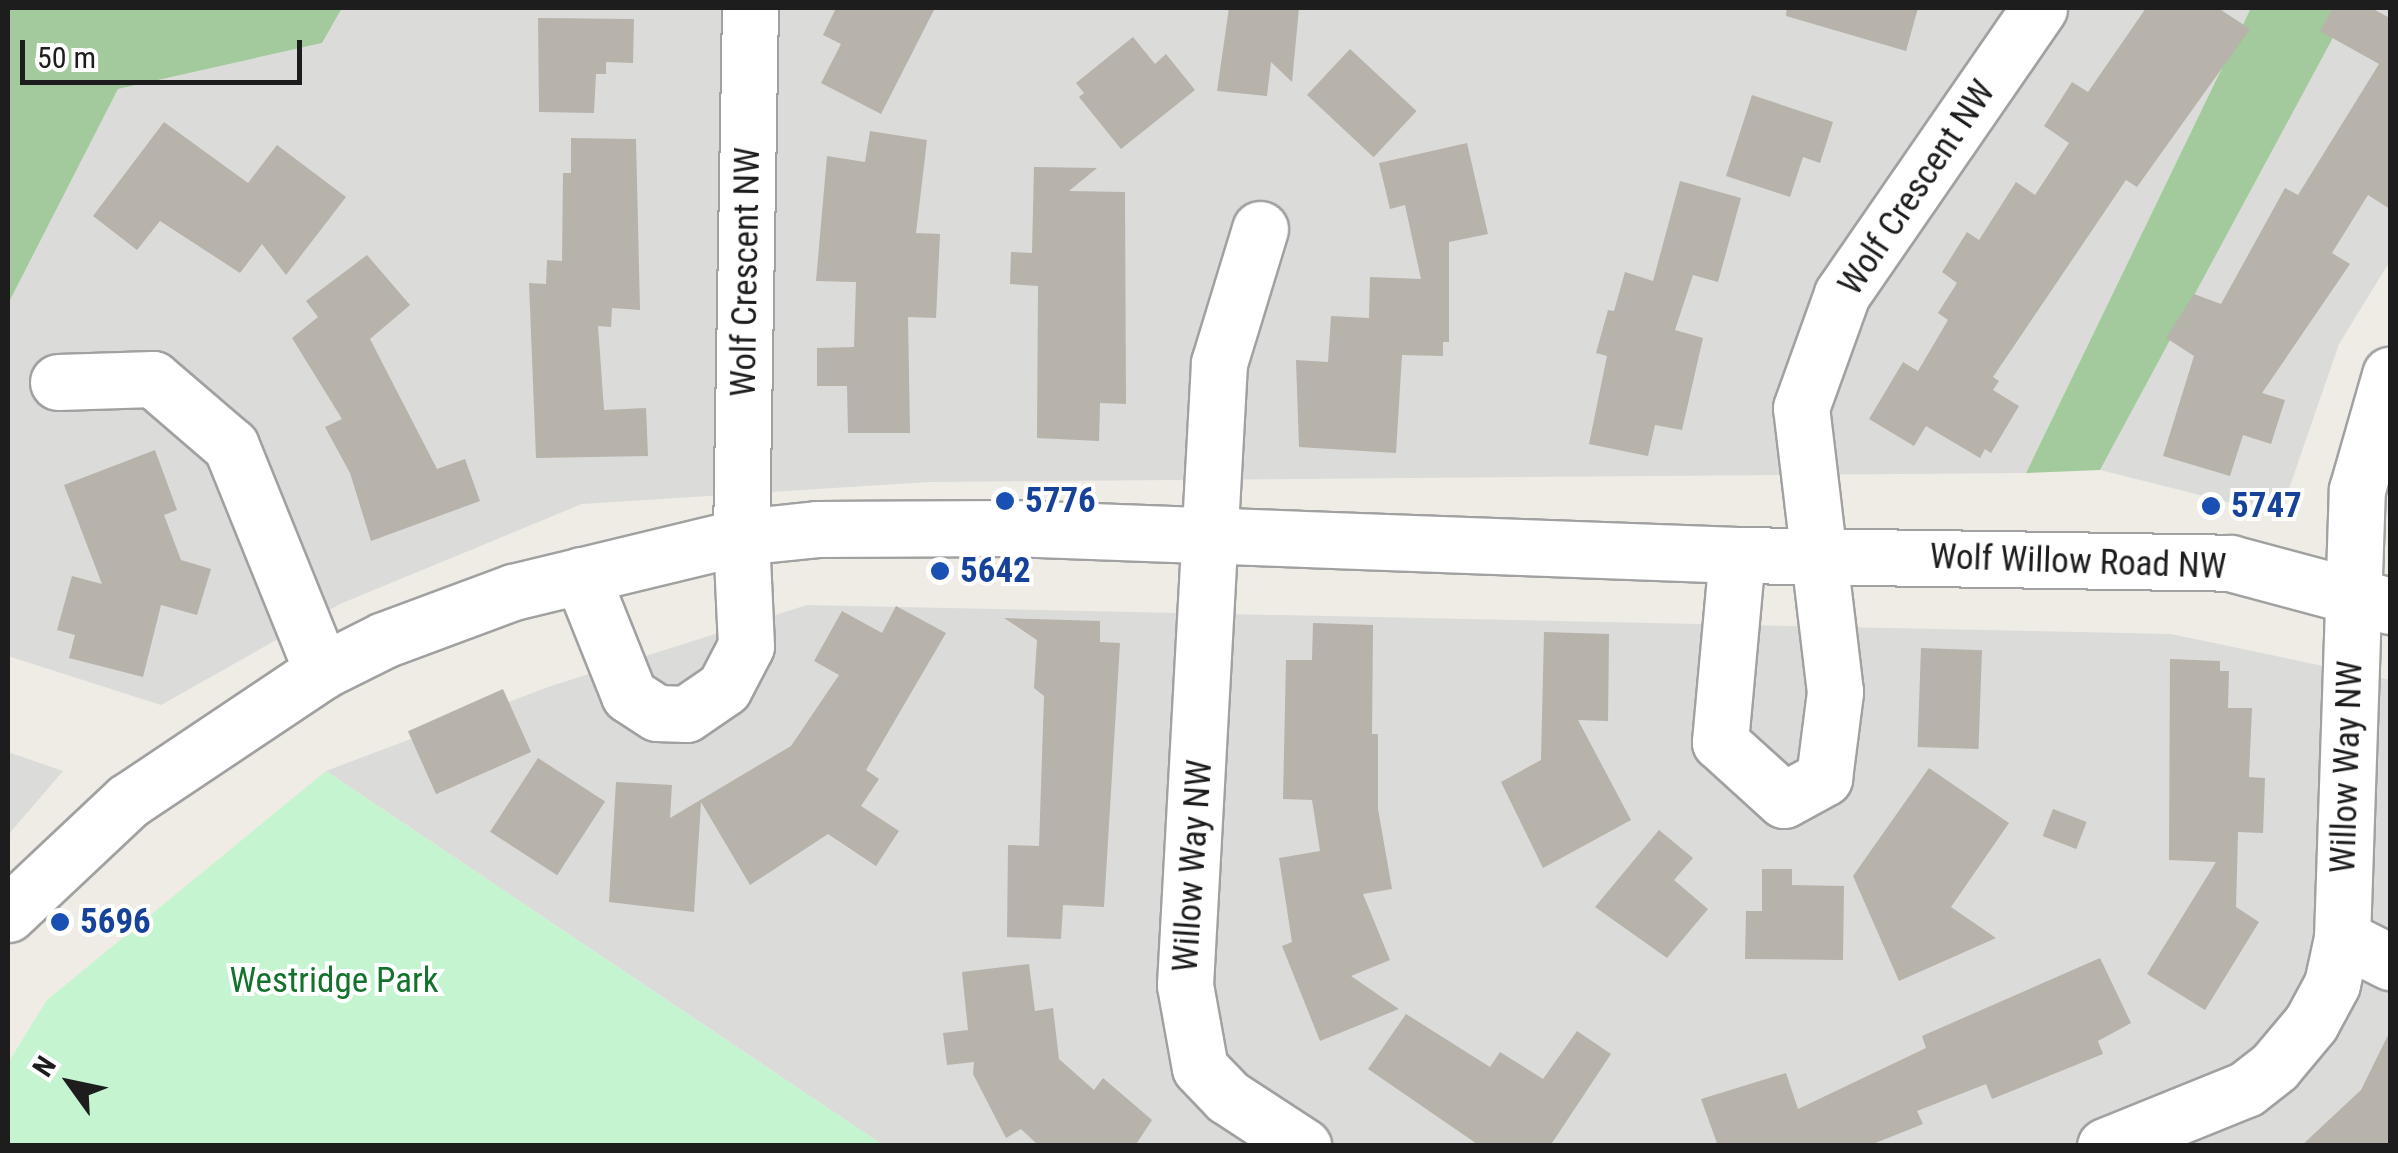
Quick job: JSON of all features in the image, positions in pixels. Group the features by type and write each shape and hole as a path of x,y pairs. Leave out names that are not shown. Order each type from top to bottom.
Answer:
{"street":[{"name":"Wolf Crescent NW","path":"741,537 750,8"},
{"name":"Wolf Crescent NW","path":"1821,555 1801,408 1842,294 2039,8"},
{"path":"1215,534 1220,363 1260,229"},
{"name":"Willow Way NW","path":"2105,1146 2246,1088 2276,1066 2332,984 2342,938 2371,601 2357,490 2390,375"},
{"path":"58,382 153,379 231,446 322,671"},
{"name":"Wolf Willow Road NW","path":"8,914 128,801 322,671 448,614 581,575 741,537 895,528 1215,534 1737,555 2230,563 2371,601"},
{"name":"Willow Way NW","path":"1215,534 1185,985 1190,1039 1200,1068 1228,1097 1303,1146"},
{"path":"581,575 629,695 657,713 686,714 724,688 746,646 741,537"},
{"path":"1737,555 1720,742 1784,800 1824,778 1835,692 1821,555"},
{"path":"2342,938 2390,962"}],"shaded area":[{"path":"342,8 2251,8 2026,473 929,482 582,504 340,604 161,705 8,656 8,304 118,89 322,43"},
{"path":"2349,8 2390,8 2390,261 2339,344 2280,515 2100,470"},
{"path":"807,605 2171,634 2390,680 2390,1145 883,1145 326,771 548,687"},
{"path":"8,752 63,771 8,835"}],"green space":[{"path":"8,8 342,8 322,43 118,89 8,304"},
{"path":"2251,8 2349,8 2100,470 2026,473"},
{"name":"Westridge Park","path":"326,771 883,1145 8,1145 8,1063 47,1000"}],"building":[{"path":"836,8 935,8 881,114 821,83 841,44 823,35"},
{"path":"1229,8 1299,8 1292,82 1271,62 1267,96 1217,91"},
{"path":"1787,8 1918,8 1906,51 1786,16"},
{"path":"2146,8 2218,8 2250,29 2137,187 2126,180 1993,377 1999,381 1993,390 2019,406 1991,453 1985,449 1980,458 1926,426 1914,446 1869,419 1903,362 1918,371 1948,320 1938,313 1957,283 1942,272 1967,232 1979,240 2016,182 2035,195 2069,143 2044,126 2072,82 2088,92"},
{"path":"2333,8 2371,8 2390,18 2390,209 2368,195 2332,253 2350,264 2262,393 2285,400 2271,444 2243,435 2230,476 2163,456 2194,356 2166,338 2194,294 2221,304 2285,188 2298,195 2379,64 2320,31"},
{"path":"538,18 634,19 633,63 606,62 606,74 596,74 594,113 539,112"},
{"path":"1133,37 1155,64 1166,54 1195,90 1121,149 1079,97 1084,93 1076,83"},
{"path":"1350,49 1417,111 1374,157 1307,95"},
{"path":"1752,95 1833,122 1820,163 1803,157 1790,197 1726,176"},
{"path":"164,122 248,183 277,145 346,197 286,275 262,244 240,273 160,221 137,250 93,216"},
{"path":"870,131 927,140 916,233 940,234 936,318 908,317 910,433 848,433 847,386 817,386 817,348 854,347 856,282 816,281 827,156 865,162"},
{"path":"571,138 636,139 640,310 612,308 611,327 598,326 604,410 646,408 648,456 536,458 529,283 546,284 547,260 562,261 563,173 571,173"},
{"path":"1467,143 1488,234 1449,242 1449,342 1443,342 1443,356 1402,355 1396,453 1299,447 1296,360 1328,362 1331,316 1369,318 1370,277 1421,279 1405,205 1390,209 1379,163"},
{"path":"1034,167 1097,168 1069,191 1125,192 1126,404 1100,403 1099,441 1037,438 1038,286 1010,284 1011,252 1032,253"},
{"path":"1680,181 1741,198 1718,282 1693,275 1675,330 1703,338 1682,430 1655,425 1648,456 1589,444 1607,356 1596,353 1608,310 1614,311 1625,272 1653,281"},
{"path":"367,255 410,305 370,339 437,469 465,459 480,501 371,541 350,473 325,427 342,419 292,338 318,317 306,301"},
{"path":"155,450 177,510 164,515 181,560 211,569 197,615 161,605 143,677 69,658 75,635 57,630 72,576 102,584 64,485"},
{"path":"896,606 946,633 866,770 879,779 861,806 899,831 876,866 828,834 750,885 701,802 694,912 609,902 616,782 672,785 670,818 791,746 839,675 814,661 842,611 882,633"},
{"path":"1004,618 1100,621 1100,642 1120,643 1104,907 1063,905 1061,939 1007,937 1008,845 1039,846 1044,696 1034,688 1037,640"},
{"path":"1313,623 1373,625 1372,734 1378,734 1378,809 1392,889 1363,894 1390,960 1351,976 1399,1009 1320,1041 1282,946 1292,942 1279,858 1320,851 1312,800 1283,799 1286,660 1312,660"},
{"path":"1544,632 1609,634 1608,721 1578,720 1631,820 1543,868 1501,782 1541,760"},
{"path":"1921,648 1982,650 1979,749 1918,747"},
{"path":"2170,659 2220,661 2220,671 2229,671 2228,708 2252,708 2249,777 2265,778 2263,833 2238,832 2236,907 2259,922 2205,1010 2147,974 2216,862 2169,860"},
{"path":"503,689 531,752 436,794 408,731"},
{"path":"538,758 605,802 557,875 490,832"},
{"path":"1929,768 2009,823 1951,907 1996,938 1899,981 1853,876"},
{"path":"2053,809 2087,822 2076,849 2043,836"},
{"path":"1659,830 1693,858 1674,880 1708,909 1667,958 1595,907"},
{"path":"1762,869 1792,869 1792,885 1844,886 1843,960 1745,959 1746,911 1762,911"},
{"path":"2100,958 2131,1023 2098,1041 2103,1054 1992,1099 1986,1084 1917,1111 1923,1124 1868,1146 1718,1146 1701,1099 1786,1073 1798,1109 1926,1048 1922,1036"},
{"path":"1029,964 1035,1011 1053,1008 1059,1059 1094,1090 1103,1078 1152,1120 1135,1146 1039,1146 1021,1129 1006,1138 973,1074 974,1062 947,1065 943,1033 968,1030 962,972"},
{"path":"1406,1014 1490,1067 1500,1052 1543,1079 1577,1031 1611,1054 1550,1146 1480,1146 1368,1069"},
{"path":"2390,1031 2390,1146 2301,1146 2361,1090"}],"place":[{"name":"5776","path":"1005,501"},
{"name":"5747","path":"2211,506"},
{"name":"5642","path":"940,571"},
{"name":"5696","path":"60,922"}]}
